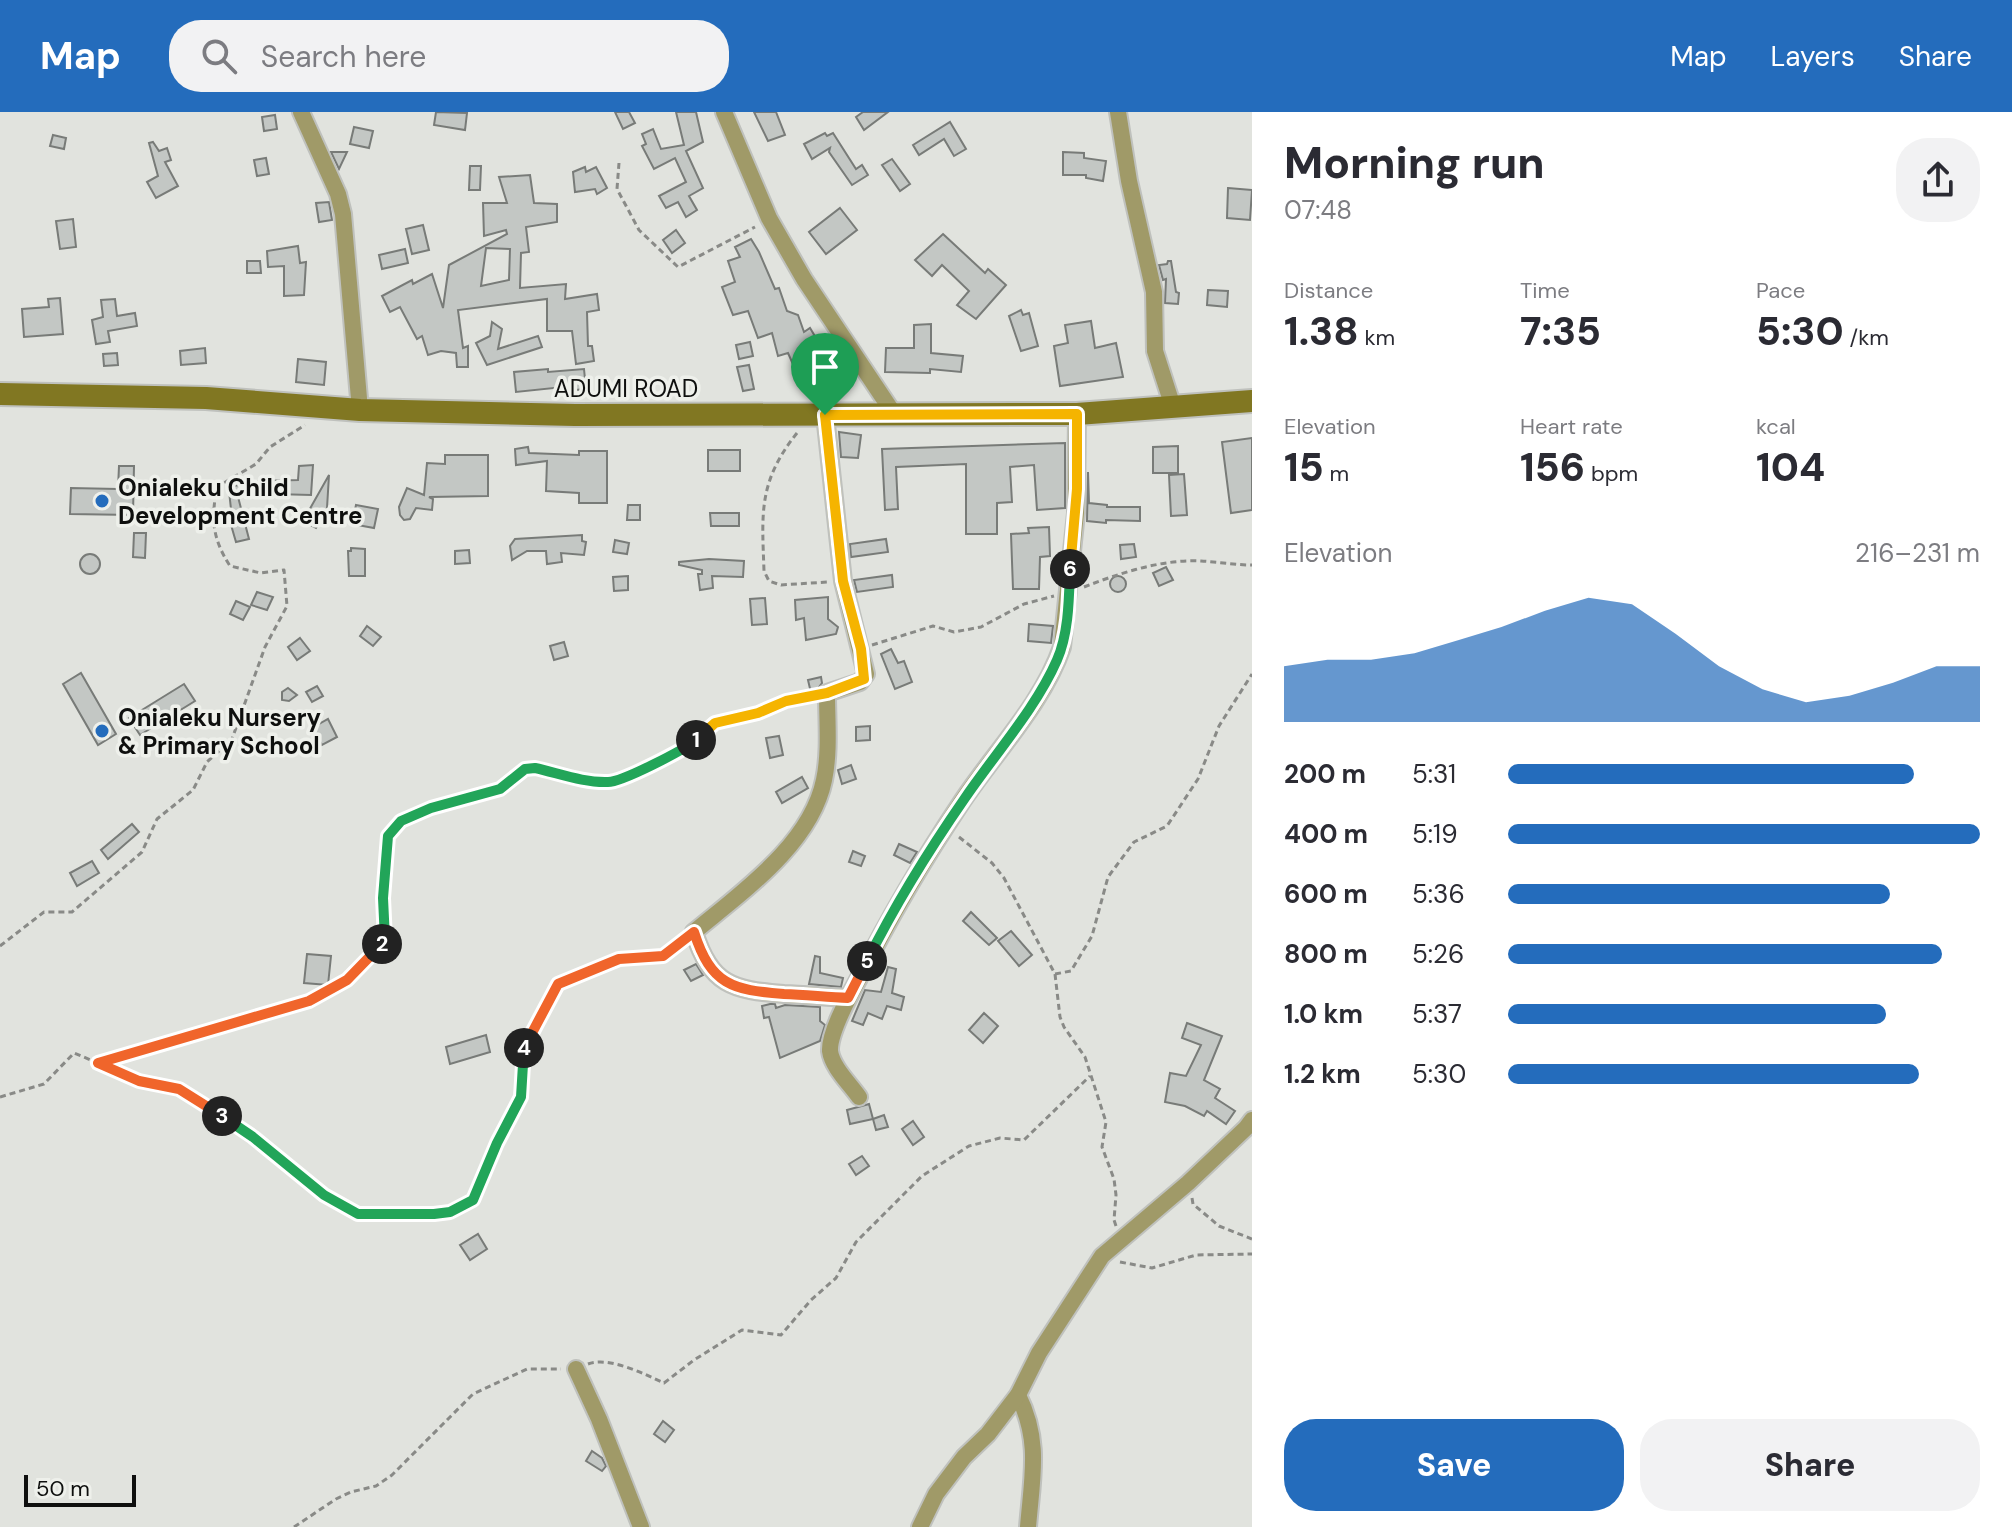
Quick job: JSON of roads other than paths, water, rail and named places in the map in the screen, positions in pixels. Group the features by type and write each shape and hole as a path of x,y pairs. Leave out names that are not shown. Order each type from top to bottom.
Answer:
{"main road":[{"name":"ADUMI ROAD","path":"0,394 206,398 360,410 575,415 1077,414 1252,401"}],"street":[{"path":"301,112 338,194 343,214 360,410"},
{"path":"724,112 769,218 804,279 894,414"},
{"path":"1118,112 1129,181 1154,292 1155,351 1173,407"},
{"path":"859,1097 831,1055 831,1043 848,998 890,916 1027,710 1057,661 1062,647 1077,489 1077,414"},
{"path":"818,415 843,581 861,649 864,679 827,693 824,779 818,801 806,823 777,861 694,932 701,953 712,970 746,991 848,998"},
{"path":"920,1527 936,1494 1018,1395 1039,1353 1102,1256 1188,1183 1252,1120"},
{"path":"576,1369 641,1527"},
{"path":"1018,1395 1031,1425 1034,1444 1028,1527"}],"place":[{"name":"Onialeku Child Development Centre","path":"102,501"},
{"name":"Onialeku Nursery & Primary School","path":"102,731"}]}
